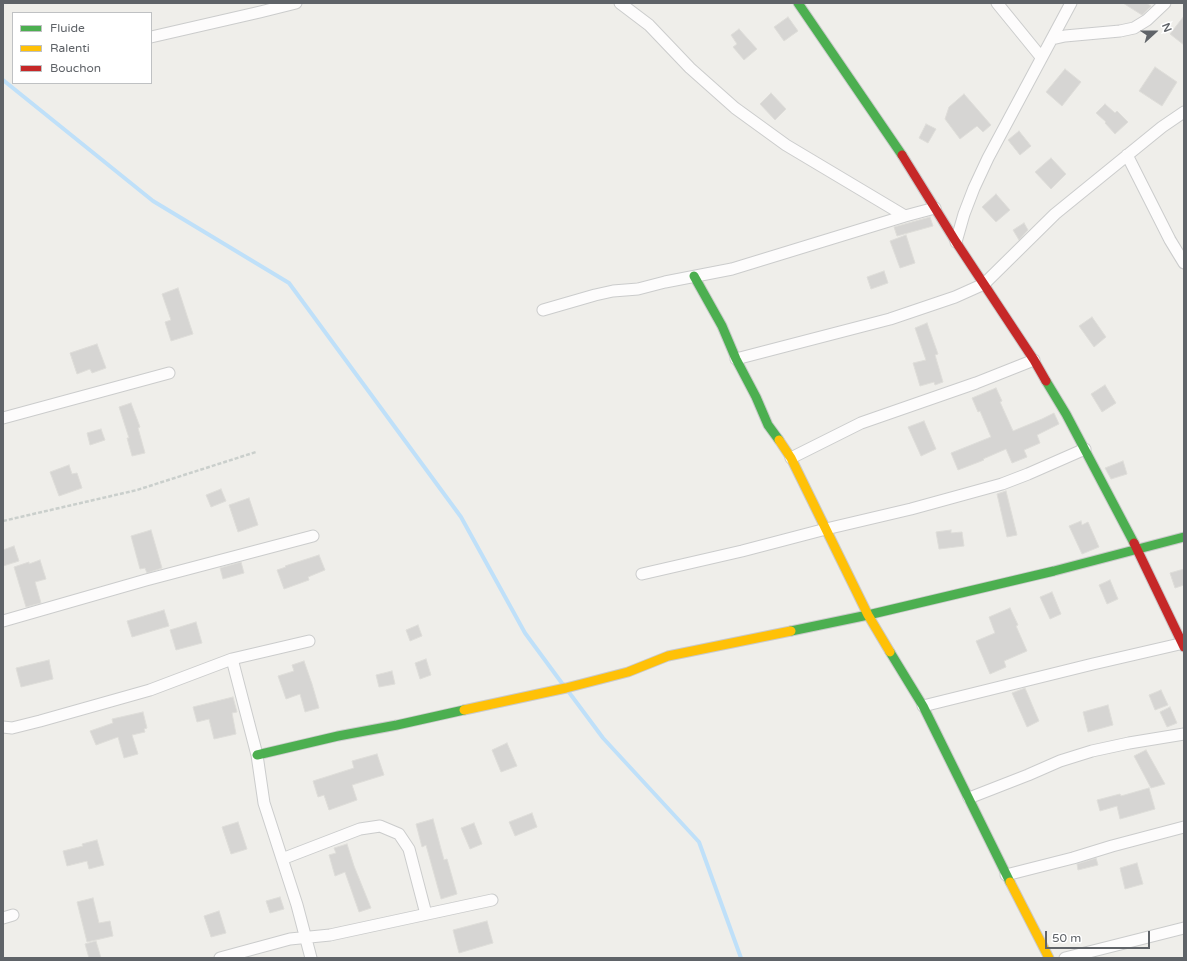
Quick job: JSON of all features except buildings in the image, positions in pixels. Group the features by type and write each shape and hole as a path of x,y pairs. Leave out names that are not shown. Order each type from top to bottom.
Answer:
{"street":[{"path":"152,37 296,3"},
{"path":"620,3 649,25 690,68 735,108 786,145 905,216"},
{"path":"798,3 887,133 956,242 1034,360 1066,414 1137,548 1183,644 1093,664 923,706"},
{"path":"997,3 1041,57"},
{"path":"956,242 964,214 988,158 1071,3"},
{"path":"1052,39 1065,36 1102,34 1134,28 1147,20 1165,3"},
{"path":"736,359 890,319 955,297 984,284 1055,214 1162,127 1184,112"},
{"path":"1127,156 1170,240 1184,263"},
{"path":"543,310 595,294 638,289 665,282 732,269 935,208"},
{"path":"694,276 722,326 736,359 768,424 791,458 868,615 923,706 1006,875 1049,958"},
{"path":"791,458 861,423 976,383 1034,360"},
{"path":"3,418 169,373"},
{"path":"642,574 911,509 1002,484 1084,449"},
{"path":"3,622 146,580 313,536"},
{"path":"257,755 338,736 397,725 566,688 628,672 668,656 868,615 1054,571 1137,548 1184,537"},
{"path":"3,727 12,728 40,722 150,690 232,659 309,640"},
{"path":"232,659 257,755 264,803 297,905 311,958"},
{"path":"969,798 1060,761 1092,751 1184,734"},
{"path":"282,859 360,829 380,826 399,834 409,849 426,914"},
{"path":"1006,875 1184,827"},
{"path":"220,958 290,939 330,936 492,900"},
{"path":"1065,958 1184,928"}],"path":[{"path":"3,521 137,490 256,452"}],"waterway":[{"path":"3,80 153,201 289,283 461,517 525,633 564,686"},
{"path":"568,691 603,738 699,842 741,958"}],"traffic: fast":[{"path":"798,3 902,155"},
{"path":"694,276 722,326 736,359 756,397 768,425 779,440"},
{"path":"1046,381 1066,414 1134,543"},
{"path":"791,631 868,615 1054,571 1184,537"},
{"path":"890,652 923,706 1010,882"},
{"path":"257,755 338,736 464,710"}],"traffic: slow":[{"path":"779,440 791,458 868,615 890,652"},
{"path":"464,710 566,688 628,672 668,656 791,631"},
{"path":"1010,882 1049,958"}],"traffic: jam":[{"path":"902,155 956,242 1034,360 1046,381"},
{"path":"1134,543 1184,647"}]}
